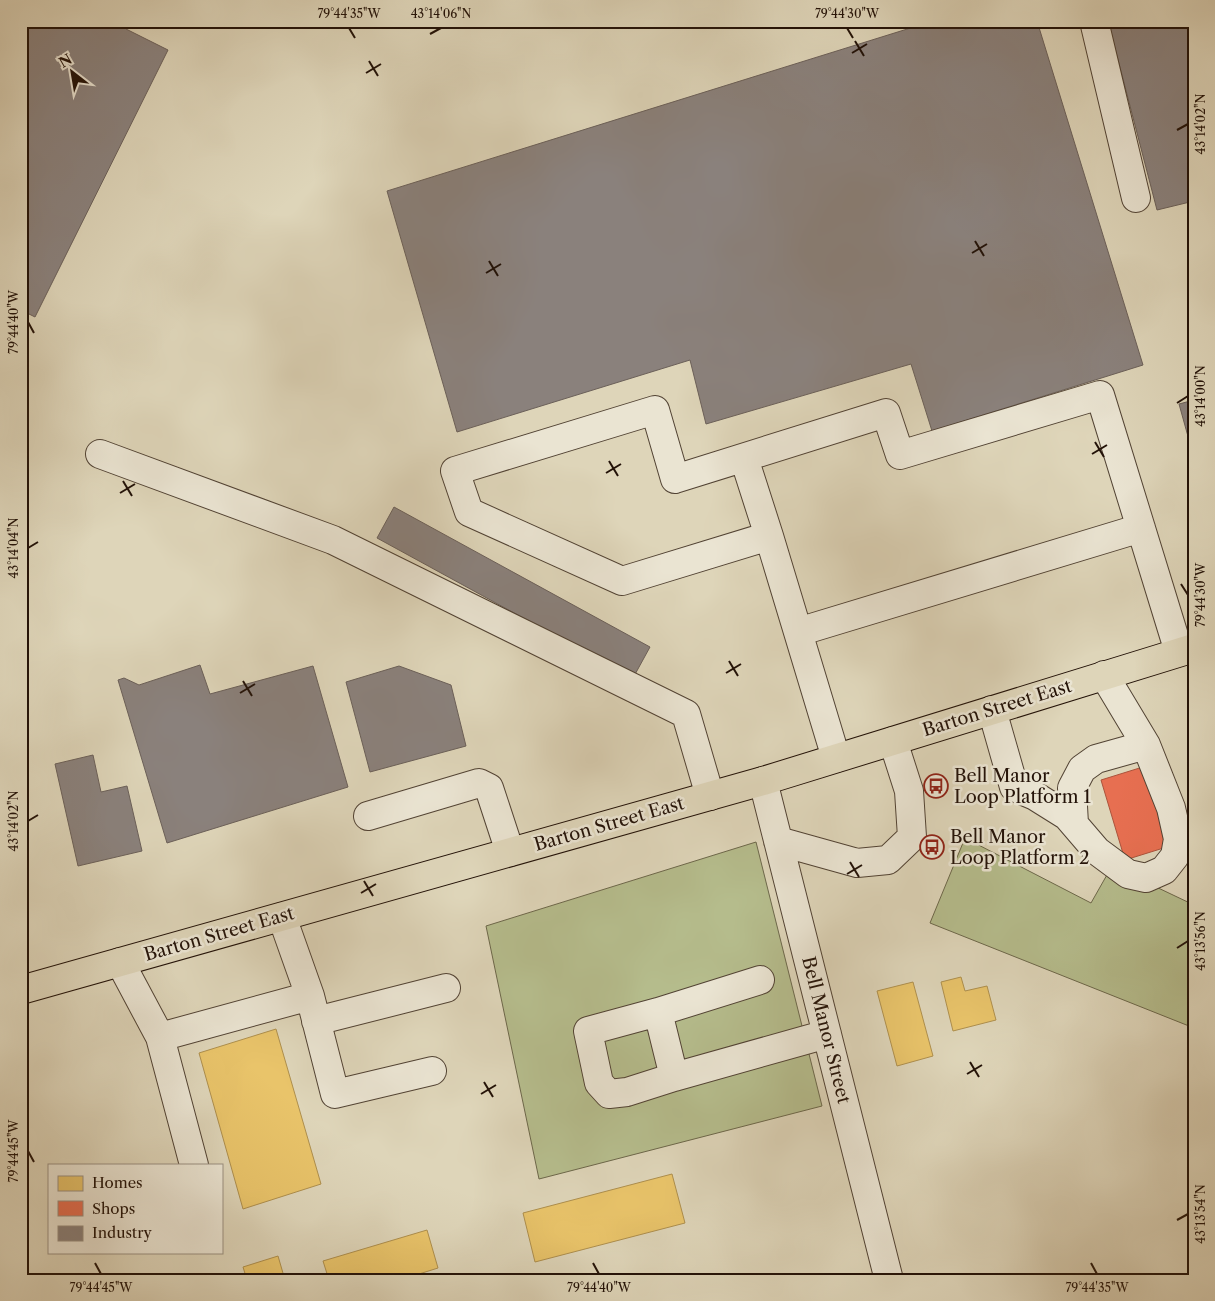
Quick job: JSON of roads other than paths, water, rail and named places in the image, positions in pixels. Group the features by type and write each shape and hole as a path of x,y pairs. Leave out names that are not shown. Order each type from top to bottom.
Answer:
{"main road":[{"name":"Barton Street East","path":"21,990 764,781 1186,650"}],"street":[{"path":"1094,21 1136,198"},
{"path":"769,536 622,581 469,512 455,472 655,410 675,479 886,413 900,455 1100,395 1141,528 1186,650"},
{"path":"100,454 332,540 686,714 710,796"},
{"path":"744,458 836,758"},
{"path":"798,632 1141,528"},
{"path":"992,710 1014,787 1035,796 1066,816 1097,851 1128,874 1146,878 1164,870 1175,856 1178,839 1171,808 1146,745 1104,675"},
{"path":"778,841 857,863 888,860 912,837 908,791 893,741"},
{"path":"1074,824 1072,788 1082,769 1096,759 1146,745"},
{"name":"Bell Manor Street","path":"764,781 889,1280"},
{"path":"368,816 479,784 489,788 510,852"},
{"path":"282,916 313,1008 335,1094 432,1071"},
{"path":"120,962 160,1038 194,1164"},
{"path":"760,980 658,1012 588,1031 599,1083 609,1094 627,1092 674,1076 827,1034"},
{"path":"160,1038 313,1008 446,988"},
{"path":"658,1012 674,1076"}],"place":[{"name":"Bell Manor Loop Platform 1","path":"936,786"},
{"name":"Bell Manor Loop Platform 2","path":"932,847"}]}
